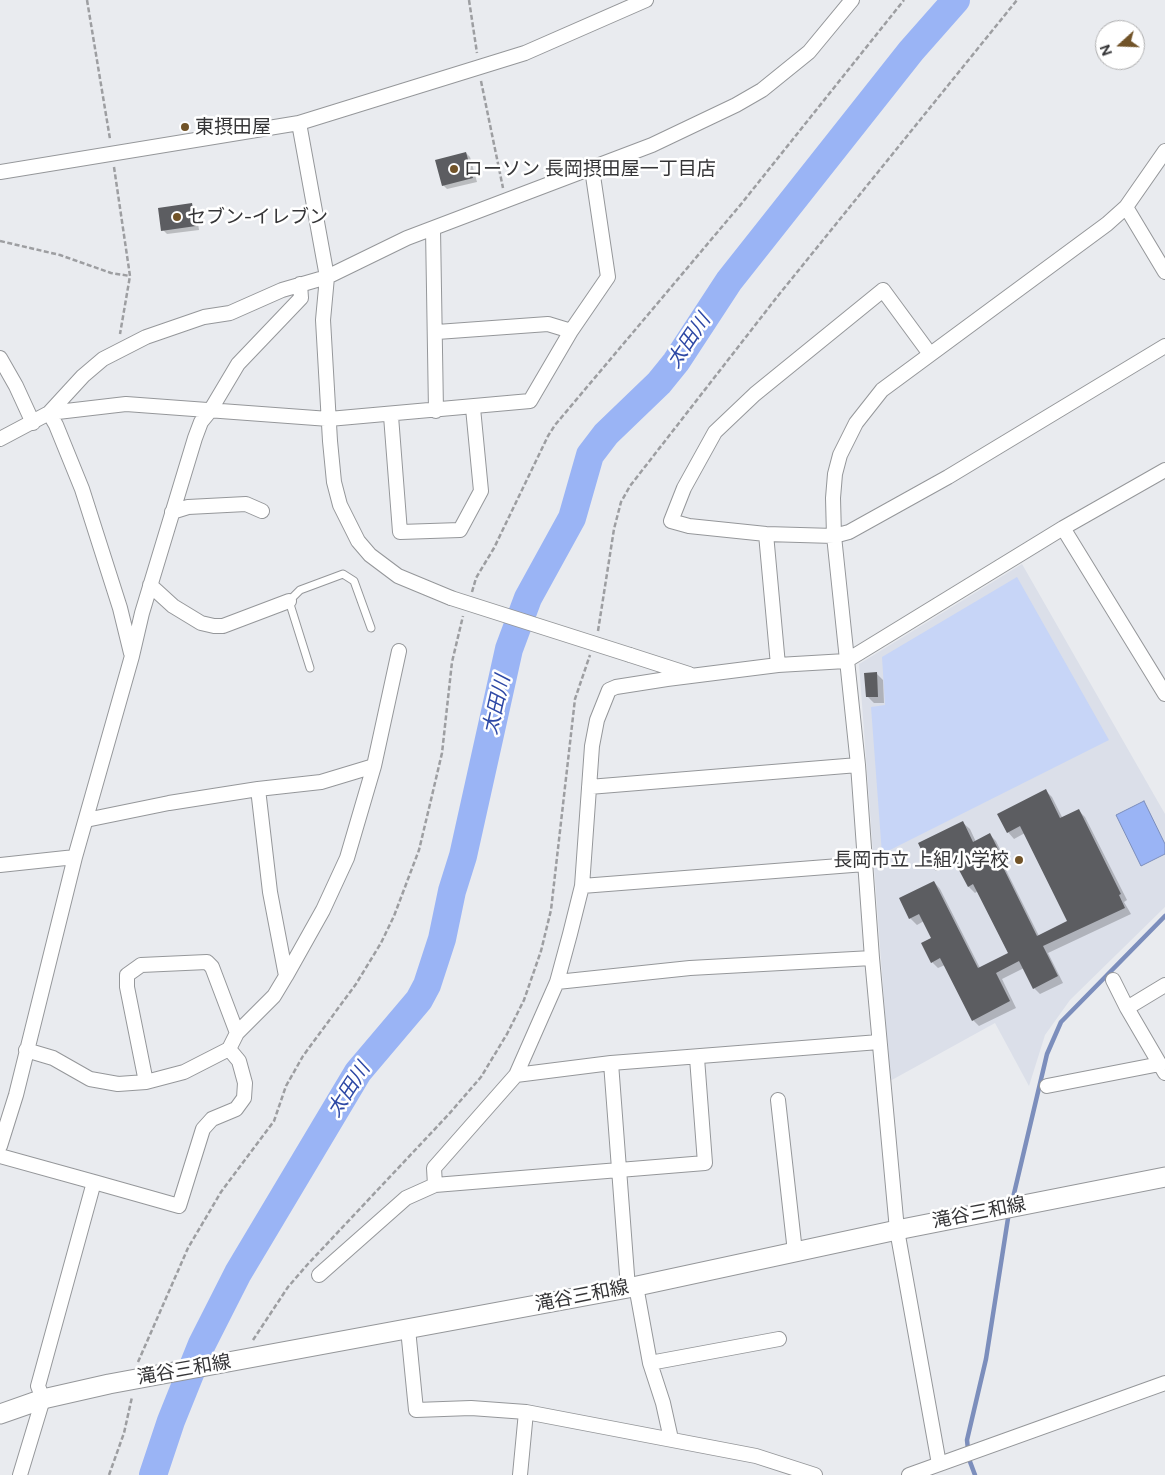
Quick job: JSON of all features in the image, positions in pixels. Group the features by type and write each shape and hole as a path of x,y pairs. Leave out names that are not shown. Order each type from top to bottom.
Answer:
{"main road":[{"name":"滝谷三和線","path":"0,1414 43,1399 137,1374 246,1353 408,1329 632,1287 897,1230 1165,1177"}],"street":[{"path":"0,172 299,123 479,69 569,35 646,0"},
{"path":"0,440 49,413 93,366 119,350 146,337 204,317 230,313 300,284 327,277 390,246 592,169 660,141 736,105 762,90 809,52 852,0"},
{"path":"299,123 327,277 324,320 334,482 340,505 358,541 370,555 398,576 451,598 695,676"},
{"path":"939,1464 897,1230 879,1042 858,766 834,536 833,498 835,474 840,455 856,423 882,390 1092,235 1126,207 1165,151"},
{"path":"49,413 126,404 330,419 391,416 530,401 571,331 608,277 592,169"},
{"path":"1126,207 1165,272"},
{"path":"433,229 436,411"},
{"path":"0,1146 16,1096 26,1050 76,857 150,585 201,422 210,411 238,364 301,298 300,284"},
{"path":"930,354 883,290 754,394 715,432 684,488 671,521 688,526 766,534 834,536 849,532 948,477 1165,346"},
{"path":"436,332 548,324 571,331"},
{"path":"0,358 16,386 33,423"},
{"path":"391,416 400,532 460,530 481,491 473,408"},
{"path":"49,413 82,489 120,608 132,656"},
{"path":"435,1185 434,1168 516,1074 557,982 582,886 592,746 597,720 609,690 616,687 778,665 846,661 1063,528 1163,476"},
{"path":"172,512 188,507 246,504 262,510"},
{"path":"1063,528 1165,694"},
{"path":"766,534 778,665"},
{"path":"150,585 173,606 201,623 214,626 223,626 289,601"},
{"path":"26,1050 53,1058 90,1080 118,1084 146,1082 184,1072 229,1049 237,1033 274,996 323,910 347,858 374,766 399,650"},
{"path":"86,820 169,803 258,789 321,782 374,766"},
{"path":"589,787 858,766"},
{"path":"258,789 270,892 286,976"},
{"path":"0,865 76,857"},
{"path":"582,886 865,864"},
{"path":"557,982 690,968 872,958"},
{"path":"146,1082 127,987 127,975 140,965 207,962 212,967 237,1033"},
{"path":"1047,1086 1163,1068 1127,1008 1113,980"},
{"path":"1127,1008 1165,985"},
{"path":"516,1074 611,1064 879,1042"},
{"path":"0,1156 179,1206 203,1129 212,1119 236,1109 244,1098 245,1083 239,1061 229,1049"},
{"path":"319,1275 406,1198 435,1185 621,1172 705,1163 697,1058"},
{"path":"611,1064 632,1287 650,1363 663,1403 670,1438"},
{"path":"778,1100 795,1252"},
{"path":"20,1475 43,1399 38,1386 94,1182"},
{"path":"408,1329 416,1410 471,1408 526,1412 670,1438 756,1456 815,1475"},
{"path":"650,1363 779,1339"},
{"path":"909,1475 1165,1383"},
{"path":"520,1475 526,1412"}],"lane":[{"path":"310,668 289,601 300,590 343,574 354,581 371,628"}],"path":[{"path":"87,0 125,230 130,276 120,324 119,350"},
{"path":"469,0 479,69 506,202"},
{"path":"471,594 476,578 494,548 548,436 556,425 742,203 904,0"},
{"path":"597,632 614,529 622,502 630,486 766,311 1017,0"},
{"path":"0,241 60,255 111,273 130,276"},
{"path":"109,1475 124,1433 137,1374 136,1367 188,1248 227,1184 274,1121 286,1086 303,1056 356,984 381,943 398,907 419,850 442,753 452,662 466,609"},
{"path":"246,1353 294,1280 481,1077 520,1008 541,951 551,910 575,700 592,647"}],"shaded area":[{"name":"長岡市立 上組小学校","path":"1022,564 1165,814 1165,907 1070,1000 1045,1035 1029,1086 995,1023 890,1081 859,664"},
{"path":"1017,577 1109,740 882,854 871,707 885,705 882,657"}],"water":[{"path":"1144,801 1165,844 1165,854 1141,866 1116,815"}],"building":[{"name":"ローソン 長岡摂田屋一丁目店","path":"466,152 473,178 442,186 435,160"},
{"name":"セブン-イレブン","path":"192,203 196,226 161,231 158,208"},
{"path":"877,672 878,697 866,697 864,673"},
{"path":"1046,789 1060,818 1079,809 1121,894 1119,895 1125,908 1043,946 1058,976 1033,989 1019,961 996,973 1010,1001 972,1021 940,958 931,963 921,943 931,938 919,914 909,919 899,898 934,881 978,968 1008,953 973,884 968,887 951,855 929,866 918,843 963,821 973,842 990,833 1002,857 999,859 1037,936 1067,921 1020,826 1007,833 997,814"}],"waterway":[{"name":"太田川","path":"153,1475 171,1421 202,1344 238,1273 358,1072 419,1000 427,985 442,939 452,891 463,856 509,649 528,598 572,518 590,455 606,434 659,383 676,362 729,281 911,51 956,0"},
{"path":"1012,1202 1047,1054 1061,1022 1165,916"},
{"path":"975,1475 969,1459 967,1440 986,1359 1009,1212"}],"place":[{"name":"東摂田屋","path":"185,127"},
{"name":"ローソン 長岡摂田屋一丁目店","path":"454,169"},
{"name":"セブン-イレブン","path":"177,217"},
{"name":"長岡市立 上組小学校","path":"1019,860"}]}
